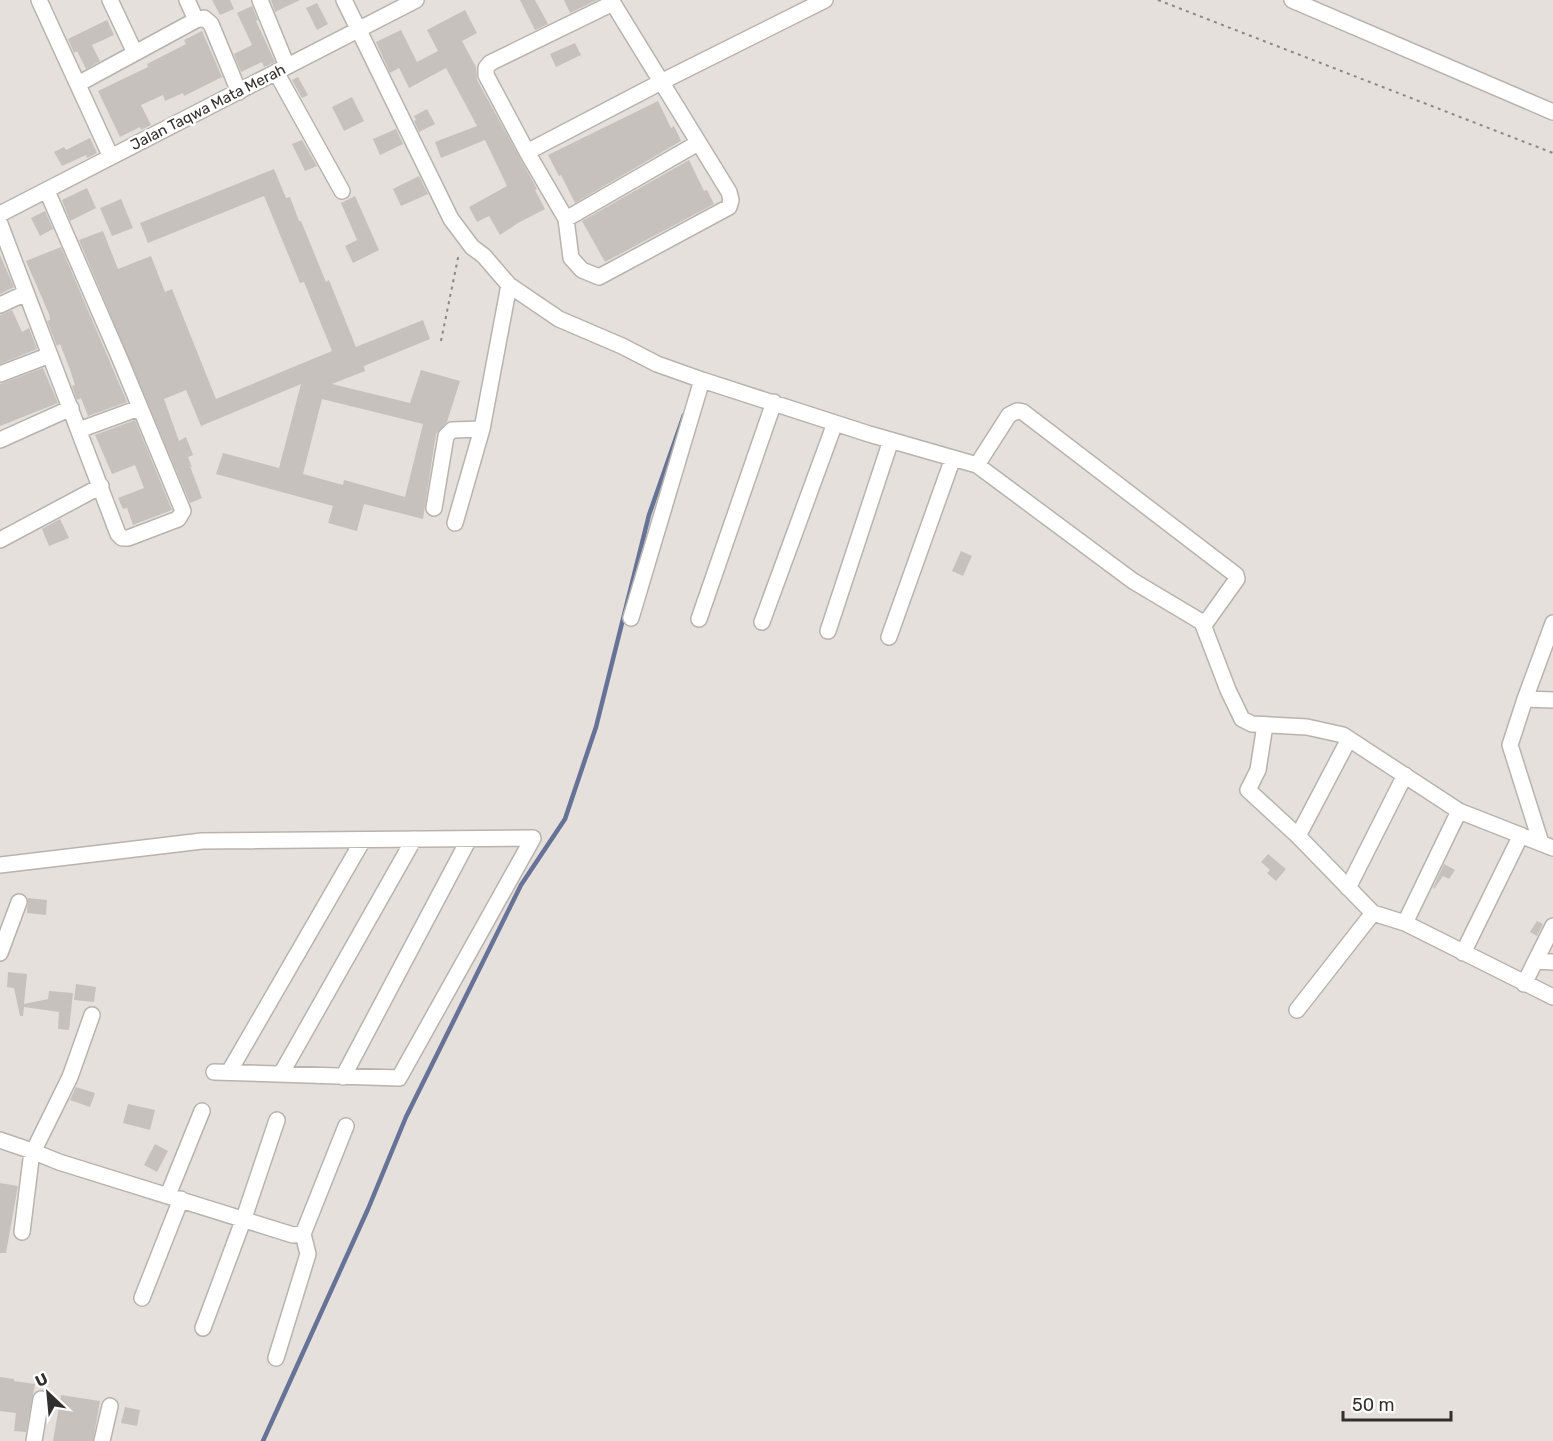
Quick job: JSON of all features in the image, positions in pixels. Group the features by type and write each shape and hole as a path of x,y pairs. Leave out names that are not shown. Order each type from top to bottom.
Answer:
{"street":[{"path":"39,0 111,157"},
{"path":"110,0 135,53"},
{"path":"187,0 196,20"},
{"path":"260,0 281,69 342,191"},
{"path":"344,0 451,219 472,247 484,256 508,285 559,319 657,364 698,379 977,465 1133,581 1185,614 1202,622 1207,621 1238,578 1236,574 1023,412 1017,411 1009,415 977,465"},
{"name":"Jalan Taqwa Mata Merah","path":"0,214 416,0"},
{"path":"527,152 825,0"},
{"path":"1292,0 1313,4 1553,111"},
{"path":"612,2 729,192 731,200 729,207 599,278 582,270 571,258 566,219 486,75 486,68 490,63 612,2"},
{"path":"78,84 196,20 204,18 211,24 239,92"},
{"path":"566,219 698,143"},
{"path":"0,224 117,531 122,538 128,538 181,516 183,511 47,191"},
{"path":"455,523 482,429 508,285"},
{"path":"0,305 26,293"},
{"path":"0,374 50,355"},
{"path":"631,618 698,379"},
{"path":"699,619 774,402"},
{"path":"0,440 70,408"},
{"path":"79,430 139,408"},
{"path":"762,622 835,423"},
{"path":"434,508 446,436 456,429 482,429"},
{"path":"828,631 891,440"},
{"path":"889,637 953,458"},
{"path":"0,540 101,486"},
{"path":"1202,622 1228,690 1242,719 1252,723 1307,727 1343,735 1459,811 1547,845"},
{"path":"1547,845 1510,745 1553,624"},
{"path":"1537,668 1553,668"},
{"path":"1525,699 1553,700"},
{"path":"1265,725 1258,770 1248,790 1298,836 1373,913 1405,923 1553,997"},
{"path":"1298,836 1349,739"},
{"path":"1347,888 1405,775"},
{"path":"1405,923 1459,811"},
{"path":"1463,953 1521,835"},
{"path":"0,865 202,841 532,838 399,1078 222,1072 363,840"},
{"path":"281,1074 414,839"},
{"path":"342,1077 469,839"},
{"path":"0,953 19,902"},
{"path":"1297,1010 1373,913"},
{"path":"1524,984 1553,927"},
{"path":"1536,961 1553,962"},
{"path":"22,1232 32,1151 40,1140 70,1077 92,1016"},
{"path":"142,1298 202,1111"},
{"path":"203,1328 277,1120"},
{"path":"276,1358 308,1254 303,1234 346,1126"},
{"path":"0,1140 59,1162 293,1235 303,1234"},
{"path":"34,1441 41,1399"},
{"path":"102,1441 110,1406"}],"path":[{"path":"1158,0 1553,153"},
{"path":"441,341 463,236"}],"building":[{"path":"212,0 230,0 234,9 220,15"},
{"path":"271,0 300,0 275,12"},
{"path":"520,0 535,0 548,24 535,30"},
{"path":"564,0 597,0 570,13"},
{"path":"317,3 328,24 317,30 306,8"},
{"path":"252,6 258,20 256,21 275,62 264,67 262,62 241,72 234,54 252,45 237,13"},
{"path":"465,10 477,33 462,41 476,67 477,80 537,189 535,190 545,209 500,235 489,216 477,222 469,207 507,186 485,140 441,158 435,142 477,126 446,68 409,88 399,68 390,73 376,42 401,30 417,62 438,51 427,30"},
{"path":"107,20 114,35 92,45 100,61 86,69 77,51 74,53 68,39"},
{"path":"202,31 222,77 184,96 183,93 165,101 163,95 141,105 151,125 141,130 140,127 120,137 98,91 148,67 147,64 186,44 184,40"},
{"path":"575,43 581,55 556,67 550,54"},
{"path":"298,77 308,95 302,98 292,80"},
{"path":"352,97 364,121 344,131 332,107"},
{"path":"658,101 671,128 674,126 681,141 575,203 548,155"},
{"path":"427,109 435,124 419,132 414,116"},
{"path":"396,129 403,144 380,155 373,139"},
{"path":"90,138 97,153 87,158 86,155 62,166 54,152 64,147 66,150"},
{"path":"302,140 317,166 305,171 292,144"},
{"path":"689,160 704,191 707,190 714,204 605,262 582,221"},
{"path":"274,169 286,198 290,197 326,282 329,280 356,347 423,320 430,339 364,366 365,371 332,384 410,403 421,370 460,381 447,422 436,434 423,519 364,504 357,531 328,523 333,506 216,474 223,453 279,468 301,384 201,426 186,390 164,399 179,441 186,437 193,455 188,457 202,498 190,503 79,240 103,231 118,269 151,256 165,292 172,289 216,399 332,351 304,282 300,283 264,196 148,243 140,223","holes":["322,399 423,424 405,497 344,480 343,485 303,474"]},
{"path":"419,176 428,194 401,206 393,189"},
{"path":"87,188 96,208 70,221 62,200"},
{"path":"355,196 379,250 353,263 345,246 357,240 341,203"},
{"path":"121,199 133,228 112,236 100,208"},
{"path":"45,211 53,229 40,236 31,218"},
{"path":"61,247 127,402 88,416 81,398 77,400 69,367 60,344 57,346 47,321 50,320 49,314 26,261"},
{"path":"0,255 14,287 0,294"},
{"path":"12,310 22,332 29,328 37,349 0,364 0,315"},
{"path":"43,368 58,403 0,426 0,384"},
{"path":"135,420 172,510 133,525 127,508 123,509 118,498 144,488 135,465 112,474 95,435"},
{"path":"60,519 69,538 49,546 42,529"},
{"path":"961,551 972,556 963,576 952,571"},
{"path":"1268,854 1286,869 1276,881 1267,873 1270,870 1261,862"},
{"path":"1444,864 1455,870 1449,879 1443,876 1434,889 1433,888"},
{"path":"28,898 47,900 46,915 27,913"},
{"path":"1537,921 1543,924 1537,936 1530,932"},
{"path":"8,972 27,974 24,1004 48,999 49,991 73,993 69,1030 58,1029 59,1012 24,1007 23,1016 20,1016 14,988 7,987"},
{"path":"76,984 96,987 94,1002 74,1000"},
{"path":"76,1087 95,1093 90,1107 70,1100"},
{"path":"128,1104 155,1110 150,1130 123,1123"},
{"path":"155,1144 168,1151 157,1172 144,1165"},
{"path":"0,1183 18,1186 6,1253 0,1253"},
{"path":"0,1377 35,1384 26,1432 14,1431 16,1413 0,1411"},
{"path":"61,1395 100,1401 93,1441 53,1441"},
{"path":"125,1407 140,1410 137,1426 121,1423"}],"waterway":[{"path":"263,1441 368,1209 406,1117 521,885 565,819 596,727 649,515 684,415"}]}
